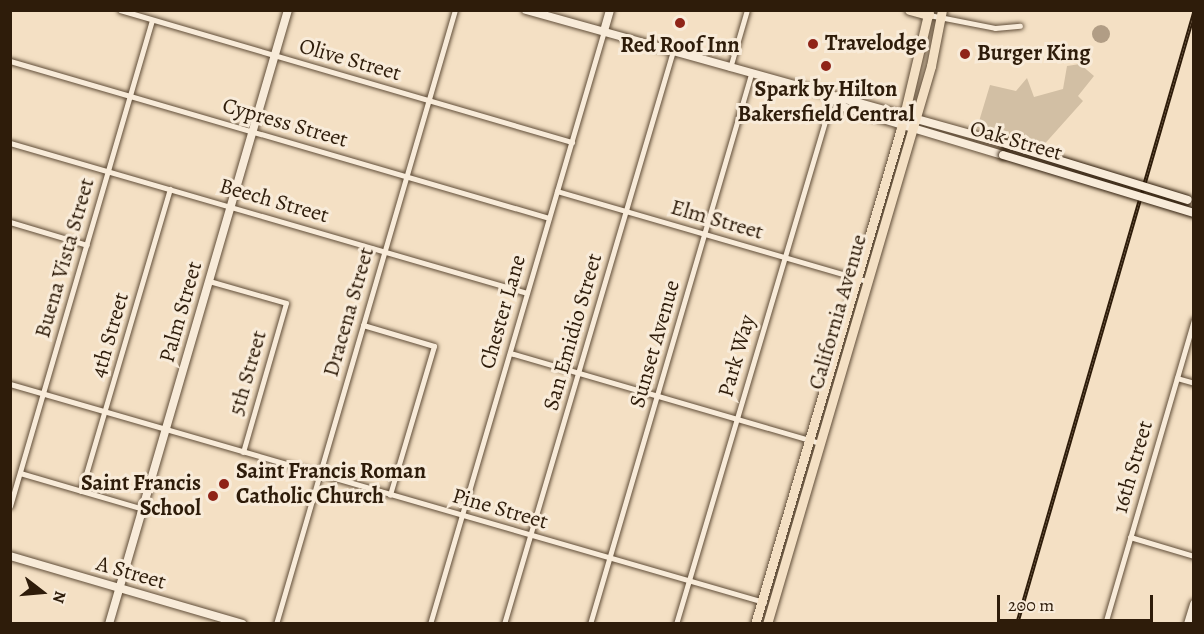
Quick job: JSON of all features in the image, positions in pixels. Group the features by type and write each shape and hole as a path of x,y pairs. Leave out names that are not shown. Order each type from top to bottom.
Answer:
{"highway":[{"path":"910,10 929,13"}],"main road":[{"name":"Palm Street","path":"110,624 288,10"},
{"name":"Oak Street","path":"526,10 832,98 905,114 1194,202"},
{"name":"Chester Lane","path":"604,31 610,10"},
{"name":"California Avenue","path":"754,624 905,114 929,13"},
{"name":"California Avenue","path":"767,624 913,129 941,13"},
{"name":"Oak Street","path":"832,98 913,129 1194,213"},
{"name":"A Street","path":"10,556 242,624"},
{"path":"1188,624 1194,604"}],"street":[{"name":"Olive Street","path":"120,10 572,142"},
{"name":"Dracena Street","path":"276,624 455,10"},
{"path":"730,68 747,10"},
{"path":"929,13 941,13 995,28 1020,26"},
{"name":"Buena Vista Street","path":"10,506 152,20"},
{"name":"Chester Lane","path":"430,624 604,31"},
{"name":"San Emidio Street","path":"504,624 673,51"},
{"name":"Cypress Street","path":"10,61 549,218"},
{"name":"Sunset Avenue","path":"590,624 751,74"},
{"name":"Park Way","path":"676,624 832,98"},
{"name":"Beech Street","path":"10,142 527,293"},
{"name":"4th Street","path":"81,491 170,189"},
{"name":"Elm Street","path":"557,191 867,281"},
{"path":"10,222 87,245"},
{"name":"5th Street","path":"209,280 286,303 243,452"},
{"name":"16th Street","path":"1105,624 1194,320"},
{"path":"363,325 434,346 390,495"},
{"path":"510,353 820,443"},
{"path":"1177,378 1194,383"},
{"name":"Pine Street","path":"10,384 772,605"},
{"path":"20,473 143,509"},
{"path":"1130,537 1194,556"}],"shaded area":[{"path":"1101,25 1107,28 1110,34 1107,40 1101,43 1095,40 1092,34 1095,28"},
{"path":"1080,64 1094,76 1078,96 1083,101 1041,148 977,128 990,85 1016,91 1027,78 1034,97 1063,89 1067,66"},
{"path":"893,168 893,181 815,434"},
{"path":"811,448 773,591 768,596"}],"railway":[{"path":"1017,624 1194,13"}],"place":[{"name":"Red Roof Inn","path":"680,23"},
{"name":"Travelodge","path":"813,44"},
{"name":"Burger King","path":"965,54"},
{"name":"Spark by Hilton Bakersfield Central","path":"826,66"},
{"name":"Saint Francis Roman Catholic Church","path":"224,484"},
{"name":"Saint Francis School","path":"213,496"}]}
